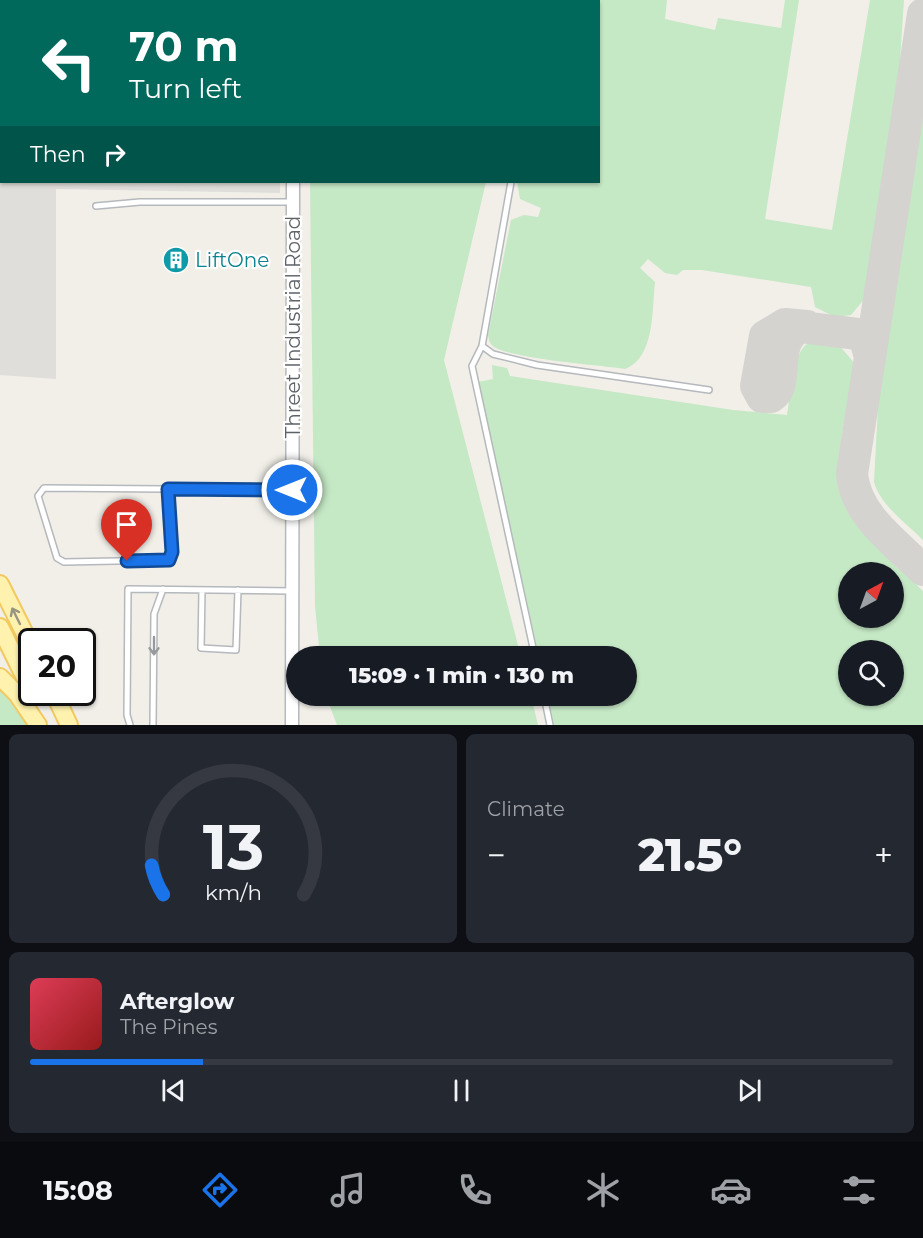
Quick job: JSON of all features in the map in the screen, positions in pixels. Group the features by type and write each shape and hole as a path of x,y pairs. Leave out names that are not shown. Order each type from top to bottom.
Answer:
{"main road":[{"path":"0,584 22,628"},
{"path":"0,627 18,664"},
{"path":"0,677 17,694 38,725"},
{"path":"39,706 48,725"},
{"path":"60,706 69,725"}],"street":[{"name":"Threet Industrial Road","path":"292,725 293,183"}],"lane":[{"path":"511,183 482,346 472,366 534,646"},
{"path":"96,206 140,202 293,202"},
{"path":"482,346 493,354 537,364 709,390"},
{"path":"168,489 172,552 169,560 64,562 57,558 38,496 44,488 168,489 292,490"},
{"path":"130,725 127,715 128,589 292,591"},
{"path":"153,725 154,614 163,590"},
{"path":"202,590 201,648 236,650 238,590"},
{"path":"546,706 550,725"}],"shaded area":[{"path":"0,183 280,183 280,193 56,189 56,379 0,375"}],"green space":[{"path":"600,0 667,0 665,19 715,30 718,18 781,28 785,0 799,0 765,219 832,230 870,0 904,0 897,105 866,297 851,315 835,317 815,307 811,287 702,270 683,270 677,275 665,273 648,259 640,268 655,282 652,318 647,344 635,363 625,369 537,358 504,351 492,346 488,335 511,220 524,215 538,217 541,208 520,199 517,183 600,183"},
{"path":"923,104 923,540 882,499 874,482 879,388"},
{"path":"310,183 486,183 444,360 518,646 319,646 315,606"},
{"path":"817,340 839,345 855,364 840,458 839,477 842,495 853,520 893,562 838,562 838,628 904,628 904,573 923,591 923,725 554,725 550,706 637,706 637,646 537,646 478,382 493,379 492,365 507,368 510,376 733,410 787,415 794,371 802,350 808,343"},
{"path":"0,686 15,701 28,725 0,725"},
{"path":"330,706 533,706 538,725 337,725"}],"taxiway":[{"path":"923,14 852,474 855,489 869,515 878,527 923,570"},
{"path":"807,326 785,324 765,336 756,386 762,397 771,397 777,391 786,342 801,327 858,334 865,339 870,357"}],"place":[{"name":"LiftOne","path":"176,260"}],"route":[{"path":"127,561 169,560 172,552 168,489 292,490"}]}
